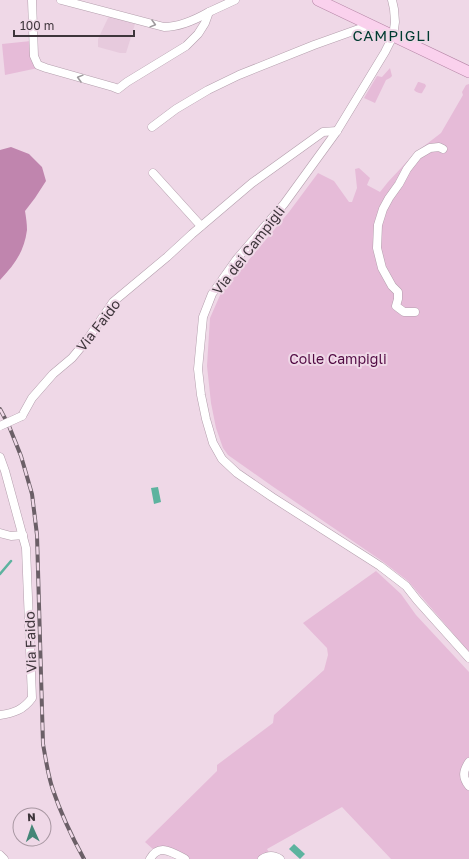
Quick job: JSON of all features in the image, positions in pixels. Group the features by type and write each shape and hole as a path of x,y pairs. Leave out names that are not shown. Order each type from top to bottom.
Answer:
{"main road":[{"path":"318,0 469,72"}],"street":[{"path":"32,0 34,56 38,65 118,89 186,46 198,34 205,23 209,12"},
{"path":"61,0 164,27 180,25 235,0"},
{"path":"392,0 395,22 393,36"},
{"path":"152,127 176,109 201,94 239,75 314,45 370,26"},
{"name":"Via dei Campigli","path":"393,36 338,131 284,204 236,260 212,294 203,317 198,369 201,395 213,443 222,458 237,473 394,576 406,586 469,658"},
{"name":"Via Faido","path":"0,426 22,416 32,398 53,374 72,358 87,340 113,302 252,183 323,132 338,131"},
{"path":"415,312 404,312 396,306 398,292 392,286 382,268 377,248 378,225 383,209 389,198 407,169 418,156 430,148 438,147 443,149"},
{"path":"153,173 201,226"},
{"name":"Via Faido","path":"0,457 26,548 32,698 23,708 0,715"},
{"path":"0,533 11,536 23,535"},
{"path":"469,762 464,769 464,776 469,786"},
{"path":"150,859 155,853 168,850 185,859"},
{"path":"0,855 4,859"},
{"path":"262,859 267,856 276,856 280,859"}],"shaded area":[{"path":"109,16 135,24 126,53 120,53 98,47 98,39"},
{"path":"11,147 29,154 42,167 46,181 25,211 27,230 24,245 10,269 0,280 0,150"},
{"path":"158,487 161,502 154,504 151,488"},
{"path":"294,844 305,854 300,859 289,849"}],"green space":[{"path":"31,41 38,68 5,75 2,44"},
{"path":"390,68 392,76 386,80 375,103 364,98 377,76 382,77"},
{"path":"418,82 425,84 426,86 422,93 418,93 414,90"},
{"name":"Colle Campigli","path":"469,84 469,652 408,581 382,561 228,455 223,448 216,428 211,403 207,366 210,318 221,293 289,212 318,173 334,181 349,202 352,202 357,188 355,169 359,168 370,178 367,185 380,192 415,153 441,133 463,95 462,92 466,85"},
{"path":"376,571 401,594 416,615 469,672 469,758 463,784 469,791 469,859 391,859 342,807 267,849 271,856 262,859 185,859 155,851 145,842 217,771 217,765 273,723 274,715 324,670 328,655 327,648 303,623"}],"waterway":[{"path":"0,574 11,561"}],"railway":[{"path":"0,409 9,426 21,456 32,494 37,535 43,744 47,768 51,785 60,808 84,859"}],"district":[{"name":"CAMPIGLI","path":"392,35"}]}
